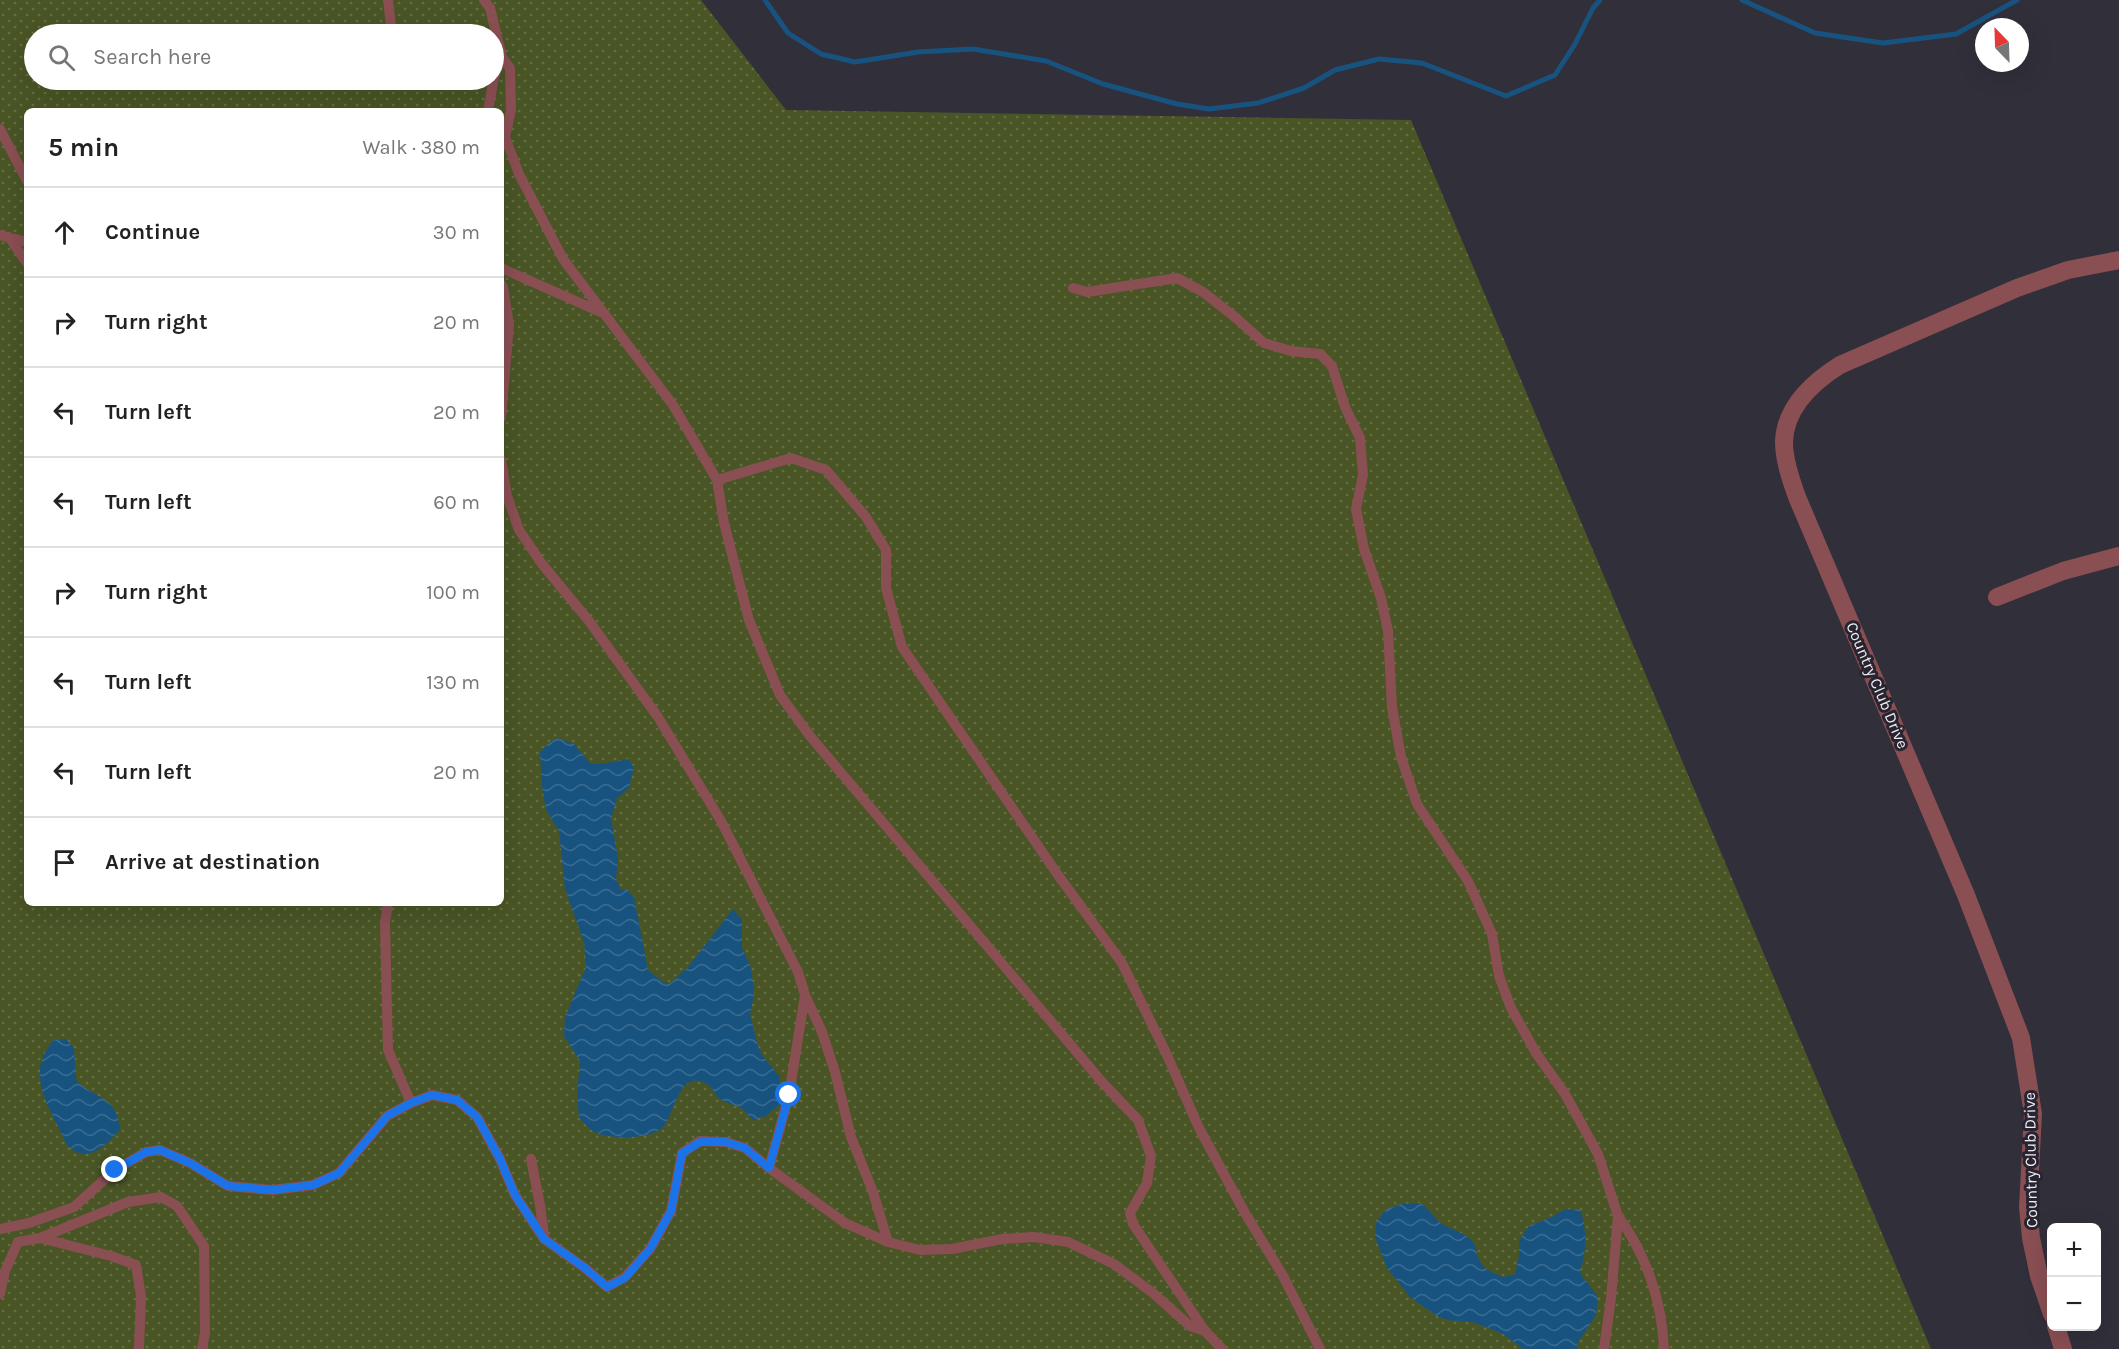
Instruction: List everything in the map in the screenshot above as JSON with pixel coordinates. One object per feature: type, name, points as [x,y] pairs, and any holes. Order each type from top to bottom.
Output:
[{"type":"street","name":"Country Club Drive","points":[[2047,1299],[2031,1238],[2028,1207],[2033,1114],[2021,1038],[1966,896],[1797,497],[1784,442],[1789,418],[1800,398],[1818,378],[1840,364],[2017,288],[2068,270],[2119,260]]},
{"type":"street","points":[[1997,597],[2063,571],[2119,556]]},
{"type":"street","points":[[2058,1331],[2063,1349]]},
{"type":"lane","points":[[388,0],[391,24]]},
{"type":"lane","points":[[484,0],[490,8],[494,24]]},
{"type":"lane","points":[[504,60],[510,68],[511,110],[505,137],[519,174],[563,259],[673,405],[717,480],[724,523],[749,620],[780,695],[810,736],[1102,1082],[1138,1120],[1151,1156],[1146,1182],[1130,1213],[1133,1224],[1205,1331],[1222,1349]]},
{"type":"lane","points":[[489,108],[492,90]]},
{"type":"lane","points":[[0,129],[24,176]]},
{"type":"lane","points":[[5,236],[24,241]]},
{"type":"lane","points":[[5,236],[24,258]]},
{"type":"lane","points":[[504,270],[525,281],[606,314]]},
{"type":"lane","points":[[1073,288],[1087,292],[1177,278],[1203,292],[1264,343],[1291,351],[1320,354],[1332,366],[1346,407],[1360,438],[1363,475],[1356,509],[1364,549],[1381,598],[1388,631],[1392,707],[1401,757],[1418,804],[1468,881],[1492,934],[1498,976],[1511,1008],[1536,1053],[1565,1094],[1598,1154],[1618,1216],[1630,1233],[1652,1277],[1664,1349]]},
{"type":"lane","points":[[504,293],[509,325],[504,383]]},
{"type":"lane","points":[[717,480],[791,458],[826,470],[866,517],[886,550],[886,588],[902,647],[1058,875],[1122,963],[1167,1055],[1199,1128],[1245,1213],[1282,1274],[1320,1349]]},
{"type":"lane","points":[[504,478],[507,496],[519,530],[542,564],[589,621],[658,717],[721,821],[747,869],[798,972],[805,995],[822,1032],[835,1072],[851,1137],[873,1192],[888,1242]]},
{"type":"lane","points":[[388,906],[385,923],[388,1050],[411,1103]]},
{"type":"lane","points":[[769,1168],[789,1095],[805,995]]},
{"type":"lane","points":[[0,1229],[29,1223],[74,1207],[115,1170],[146,1152],[160,1150],[190,1163],[228,1186],[272,1190],[313,1185],[339,1173],[387,1116],[432,1095],[457,1100],[477,1117],[500,1159],[515,1195],[544,1239],[607,1287],[625,1278],[644,1256],[671,1211],[682,1153],[700,1142],[726,1142],[745,1148],[845,1223],[888,1242],[920,1250],[952,1250],[1002,1239],[1034,1238],[1068,1242],[1114,1263],[1190,1326],[1205,1331]]},
{"type":"lane","points":[[531,1159],[544,1239]]},
{"type":"lane","points":[[0,1294],[5,1271],[18,1242],[40,1238],[128,1202],[161,1197],[177,1206],[204,1246],[205,1333],[202,1349]]},
{"type":"lane","points":[[1604,1349],[1618,1216]]},
{"type":"lane","points":[[40,1238],[111,1256],[136,1265],[141,1296],[139,1349]]},
{"type":"green space","points":[[0,0],[701,0],[786,110],[1411,120],[1931,1349],[0,1349]]},
{"type":"water","points":[[558,738],[574,744],[591,764],[628,759],[634,767],[629,788],[617,798],[611,819],[618,858],[616,879],[621,890],[627,890],[634,897],[648,970],[663,982],[670,984],[688,967],[733,909],[742,920],[742,948],[750,965],[753,982],[754,995],[750,1014],[762,1055],[779,1076],[781,1103],[766,1116],[753,1120],[742,1108],[721,1100],[709,1085],[698,1081],[684,1086],[664,1126],[650,1134],[630,1137],[608,1136],[593,1131],[579,1118],[577,1094],[580,1061],[564,1036],[565,1017],[586,967],[584,942],[565,889],[559,831],[546,810],[540,752],[551,741]]},
{"type":"water","points":[[66,1039],[74,1048],[76,1080],[110,1104],[118,1118],[120,1130],[102,1147],[89,1153],[82,1154],[67,1145],[48,1106],[40,1079],[40,1066],[45,1053],[54,1040]]},
{"type":"water","points":[[1420,1203],[1441,1223],[1469,1238],[1475,1245],[1482,1265],[1503,1277],[1515,1274],[1519,1256],[1519,1241],[1529,1226],[1565,1209],[1580,1210],[1585,1242],[1580,1273],[1598,1297],[1596,1315],[1577,1344],[1577,1349],[1523,1349],[1503,1334],[1486,1327],[1472,1322],[1447,1320],[1437,1316],[1410,1297],[1387,1268],[1375,1237],[1376,1223],[1385,1210],[1401,1204]]},
{"type":"waterway","points":[[765,0],[788,33],[821,54],[855,62],[918,52],[973,49],[1046,61],[1103,84],[1177,104],[1209,109],[1258,103],[1304,88],[1335,70],[1379,59],[1422,63],[1506,96],[1555,75],[1575,44],[1593,8],[1600,0]]},
{"type":"waterway","points":[[1742,0],[1815,33],[1883,43],[1956,34],[2017,0]]},
{"type":"route","points":[[115,1170],[146,1152],[160,1150],[190,1163],[228,1186],[272,1190],[313,1185],[339,1173],[387,1116],[432,1095],[457,1100],[477,1117],[500,1159],[515,1195],[544,1239],[607,1287],[625,1278],[650,1249],[671,1211],[682,1153],[700,1142],[726,1142],[745,1148],[769,1168],[789,1095]]}]
